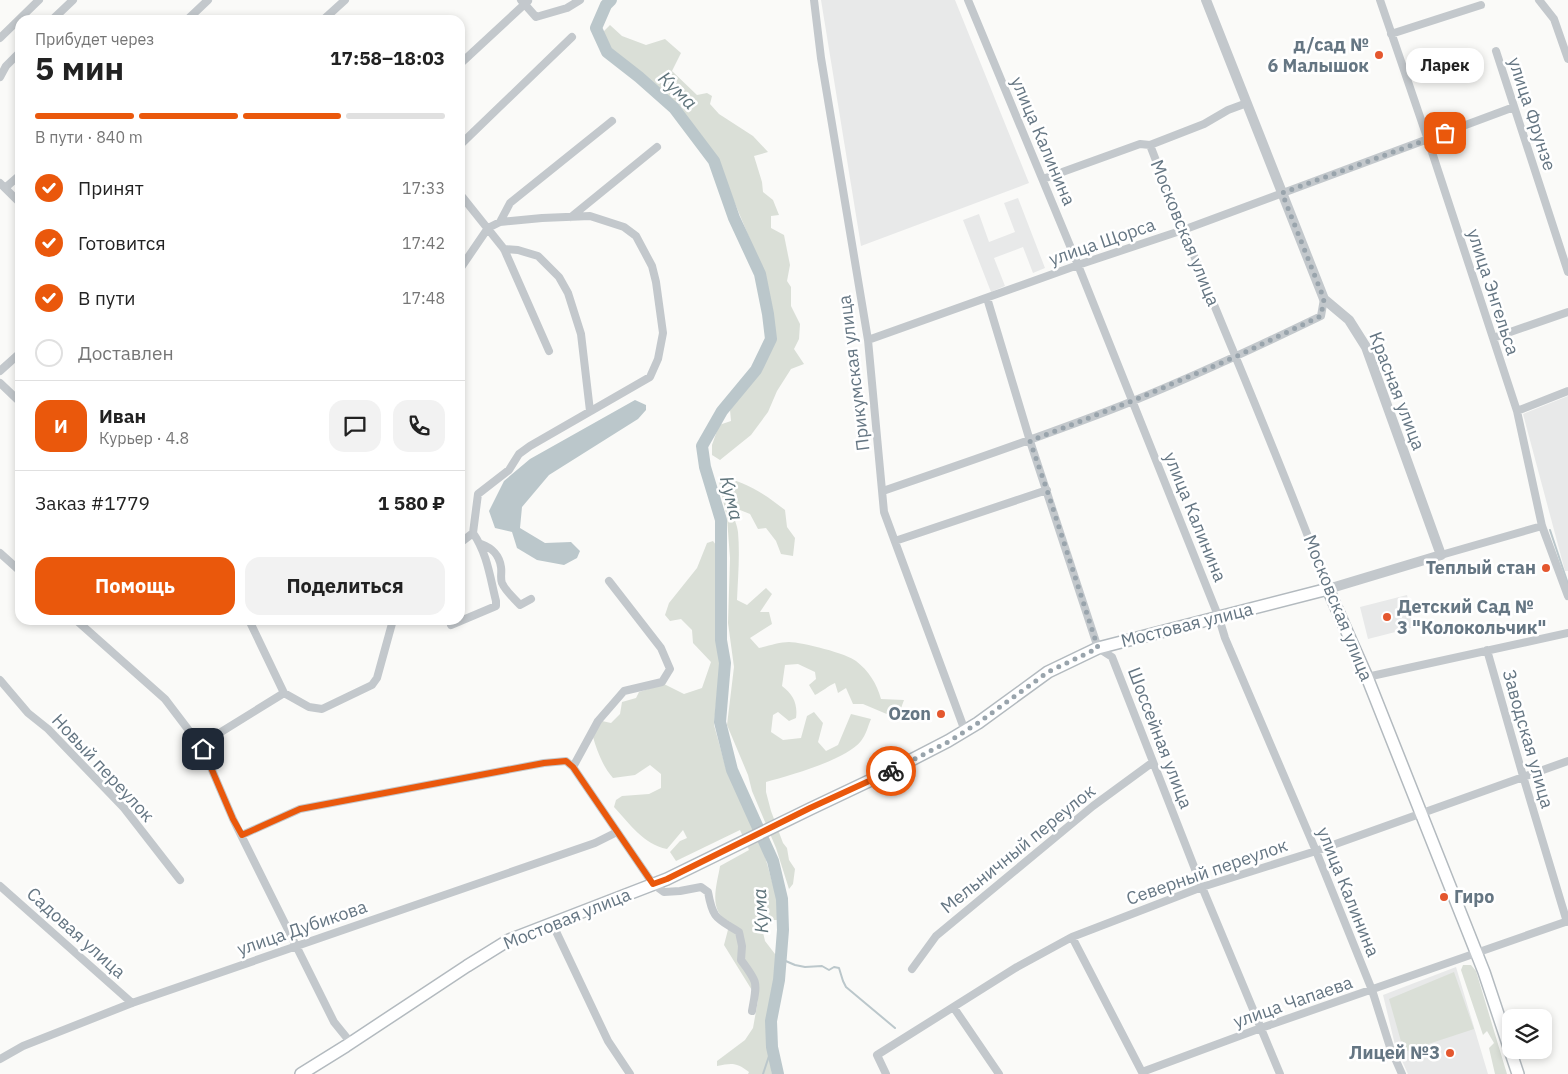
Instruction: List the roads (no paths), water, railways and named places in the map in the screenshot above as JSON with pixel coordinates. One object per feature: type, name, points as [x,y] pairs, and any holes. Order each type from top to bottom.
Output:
[{"type":"main road","name":"Мостовая улица","points":[[301,1074],[509,940],[667,879],[810,808],[890,771],[986,718],[1048,672],[1098,648],[1328,589]]},
{"type":"main road","name":"Московская улица","points":[[1328,589],[1367,678],[1476,953],[1518,1074]]},
{"type":"street","points":[[24,15],[39,0]]},
{"type":"street","points":[[57,15],[73,0]]},
{"type":"street","points":[[192,15],[208,0]]},
{"type":"street","points":[[328,15],[345,0]]},
{"type":"street","points":[[465,59],[525,2],[536,17],[567,8],[580,0]]},
{"type":"street","name":"Прикумская улица","points":[[814,0],[821,58],[868,340],[884,512],[965,731]]},
{"type":"street","name":"улица Калинина","points":[[968,0],[1078,265],[1219,618],[1225,638],[1316,850],[1372,990],[1390,1047],[1402,1074]]},
{"type":"street","name":"Красная улица","points":[[1206,0],[1324,299],[1349,320],[1366,347],[1440,555]]},
{"type":"street","name":"улица Энгельса","points":[[1380,0],[1517,411],[1542,526],[1568,596]]},
{"type":"street","points":[[1539,0],[1554,19],[1568,60]]},
{"type":"street","points":[[1391,34],[1481,4]]},
{"type":"street","points":[[0,38],[15,23]]},
{"type":"street","points":[[465,140],[572,37]]},
{"type":"street","name":"улица Фрунзе","points":[[1496,51],[1568,272]]},
{"type":"street","points":[[0,77],[6,66],[15,57]]},
{"type":"street","points":[[1042,180],[1140,144],[1150,145],[1204,124],[1228,110],[1247,103]]},
{"type":"street","name":"улица Щорса","points":[[868,340],[1078,265],[1183,230],[1514,107]]},
{"type":"street","points":[[500,222],[510,203],[612,120]]},
{"type":"street","name":"Московская улица","points":[[1150,145],[1306,529],[1328,589]]},
{"type":"street","points":[[571,217],[657,147]]},
{"type":"street","points":[[15,178],[3,186],[15,199]]},
{"type":"street","points":[[465,200],[504,249],[549,351]]},
{"type":"street","points":[[465,262],[488,228],[500,222],[590,216],[624,226],[636,236],[652,266],[663,332],[658,359],[650,377],[530,446],[519,454],[509,470],[478,494],[473,533],[481,544],[496,606],[465,620]]},
{"type":"street","points":[[504,249],[518,250],[538,256],[559,277],[568,293],[581,334],[590,411]]},
{"type":"street","name":"Шоссейная улица","points":[[987,298],[1030,441],[1098,648],[1112,657],[1202,887],[1280,1074]]},
{"type":"street","points":[[883,491],[1030,441],[1132,401],[1235,357],[1321,316],[1324,299]]},
{"type":"street","points":[[1493,338],[1568,312]]},
{"type":"street","points":[[1,367],[15,357]]},
{"type":"street","points":[[0,383],[15,397]]},
{"type":"street","points":[[1517,411],[1568,391]]},
{"type":"street","points":[[895,541],[1047,490]]},
{"type":"street","name":"Мостовая улица","points":[[1328,589],[1542,526]]},
{"type":"street","points":[[465,539],[473,533]]},
{"type":"street","points":[[481,544],[491,548],[496,556],[501,567],[501,581],[506,590],[520,605],[531,600]]},
{"type":"street","points":[[0,553],[15,566]]},
{"type":"street","points":[[573,767],[598,721],[624,691],[662,682],[670,669],[661,648],[609,581]]},
{"type":"street","points":[[82,625],[165,699],[200,745],[233,819],[334,1022],[351,1043]]},
{"type":"street","points":[[251,625],[284,693],[309,707],[322,709],[372,686],[377,678],[392,625]]},
{"type":"street","points":[[1367,678],[1568,633]]},
{"type":"street","name":"Заводская улица","points":[[1486,650],[1522,776],[1568,921]]},
{"type":"street","name":"Новый переулок","points":[[0,680],[28,713],[48,729],[124,808],[180,880]]},
{"type":"street","points":[[200,745],[284,693]]},
{"type":"street","points":[[242,835],[300,809],[544,763],[566,761],[573,767],[653,884],[664,892],[701,887],[708,892],[710,908],[718,920],[739,932],[742,946],[741,960],[754,977],[757,986],[752,1011]]},
{"type":"street","name":"Северный переулок","points":[[886,1074],[877,1055],[1017,967],[1072,937],[1202,887],[1316,850],[1568,761]]},
{"type":"street","name":"Мельничный переулок","points":[[912,969],[936,936],[1093,806],[1153,762]]},
{"type":"street","name":"улица Дубикова","points":[[0,1059],[23,1046],[132,1003],[595,843],[617,832]]},
{"type":"street","name":"Садовая улица","points":[[0,886],[132,1003]]},
{"type":"street","name":"улица Чапаева","points":[[1143,1073],[1261,1028],[1568,921]]},
{"type":"street","points":[[552,923],[608,1041],[630,1074]]},
{"type":"street","points":[[1072,937],[1143,1073]]},
{"type":"street","points":[[954,1008],[999,1074]]},
{"type":"waterway","name":"Кума","points":[[611,0],[606,5],[596,28],[607,52],[674,108],[714,161],[734,218],[760,274],[768,314],[771,339],[756,370],[722,411],[702,446],[705,467],[721,520],[721,640],[725,663],[720,722],[732,770],[773,861],[782,899],[783,930],[779,980],[771,1021],[772,1047],[778,1074]]},
{"type":"waterway","points":[[1550,530],[1568,584]]},
{"type":"waterway","points":[[781,959],[805,967],[822,966],[829,970],[834,967],[839,968],[846,987],[895,1028]]},
{"type":"waterway","points":[[763,1074],[772,1047]]},
{"type":"place","name":"д/сад № 6 Малышок","points":[[1379,55]]},
{"type":"place","name":"Ларек","points":[[1445,133]]},
{"type":"place","name":"Теплый стан","points":[[1546,568]]},
{"type":"place","name":"Детский Сад № 3 \"Колокольчик\"","points":[[1387,617]]},
{"type":"place","name":"Ozon","points":[[941,714]]},
{"type":"place","name":"Гиро","points":[[1444,897]]},
{"type":"place","name":"Лицей №3","points":[[1450,1053]]}]
